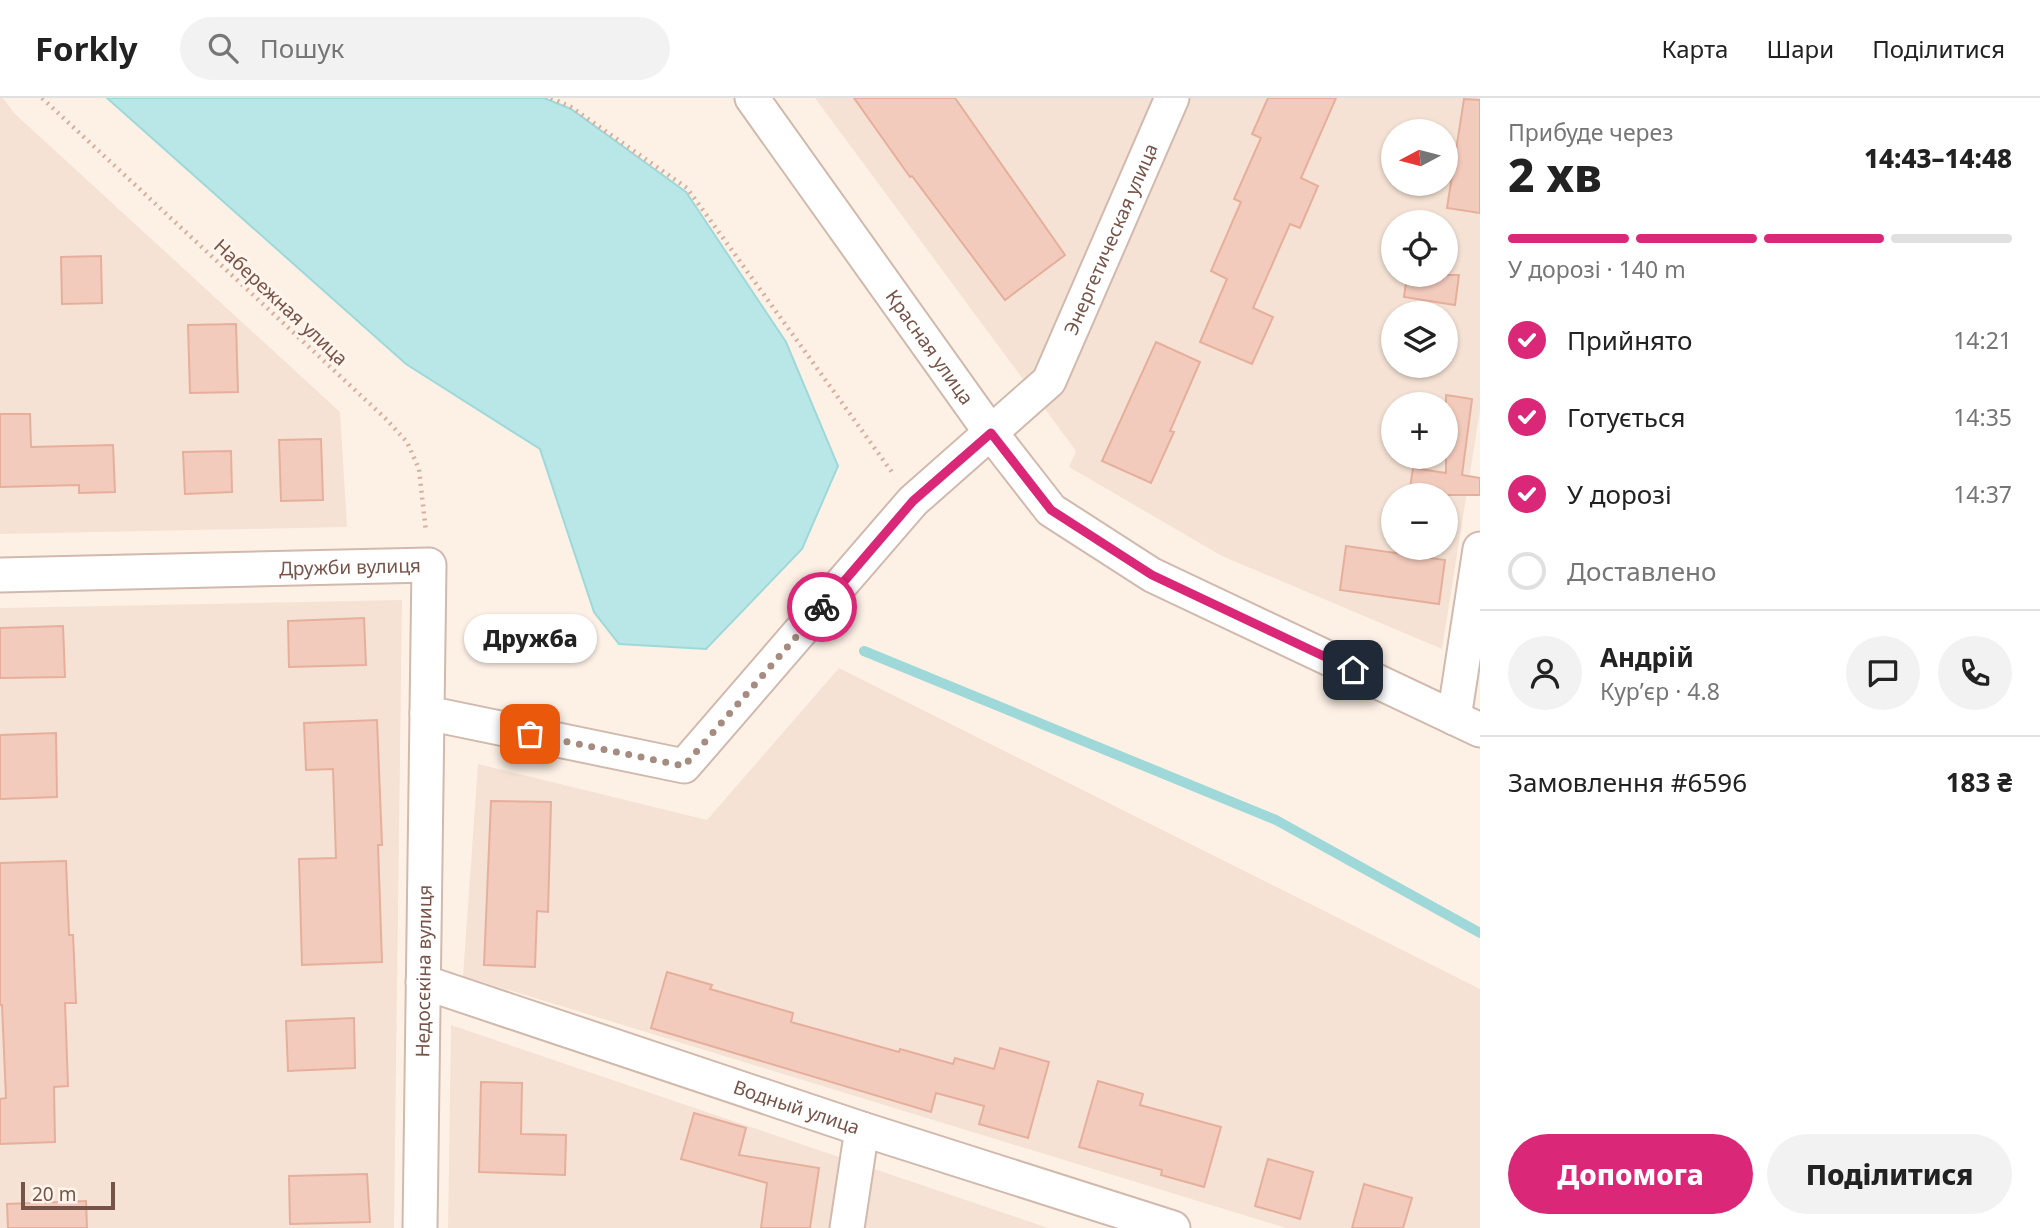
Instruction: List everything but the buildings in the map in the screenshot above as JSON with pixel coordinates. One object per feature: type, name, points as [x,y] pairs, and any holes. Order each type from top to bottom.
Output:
[{"type":"street","name":"Красная улица","points":[[752,98],[991,433],[1051,510],[1152,575],[1467,724]]},
{"type":"street","name":"Энергетическая улица","points":[[991,433],[1049,381],[1172,98]]},
{"type":"street","points":[[427,713],[684,766],[913,501],[991,433]]},
{"type":"street","points":[[1467,724],[1480,549]]},
{"type":"street","name":"Дружби вулиця","points":[[0,575],[429,565],[427,713]]},
{"type":"street","name":"Недосєкіна вулиця","points":[[420,1228],[427,713]]},
{"type":"street","name":"Водный улица","points":[[423,982],[862,1129],[1173,1228]]},
{"type":"street","points":[[847,1228],[862,1129]]},
{"type":"path","name":"Набережная улица","points":[[42,98],[385,418],[407,442],[419,469],[429,565]]},
{"type":"path","points":[[551,98],[571,107],[687,188],[913,501]]},
{"type":"shaded area","points":[[0,98],[340,412],[347,527],[0,534]]},
{"type":"shaded area","points":[[815,98],[1480,98],[1480,410],[1458,548],[1458,483],[1381,483],[1381,560],[1456,560],[1442,649],[1222,556],[1069,467],[1076,451]]},
{"type":"shaded area","points":[[402,600],[394,1228],[0,1228],[0,608]]},
{"type":"shaded area","points":[[839,668],[1480,989],[1480,1228],[1286,1228],[463,976],[478,764],[707,820]]},
{"type":"shaded area","points":[[451,1025],[1048,1228],[448,1228]]},
{"type":"water","points":[[107,98],[544,98],[571,109],[686,192],[786,342],[838,466],[802,549],[706,649],[619,644],[594,612],[540,449],[406,364]]},
{"type":"waterway","points":[[864,651],[1276,820],[1480,933]]},
{"type":"way so far","points":[[530,734],[684,766],[822,607]]},
{"type":"place","name":"Дружба","points":[[530,734]]},
{"type":"route","points":[[822,607],[913,501],[991,433],[1051,510],[1152,575],[1353,670]]}]
